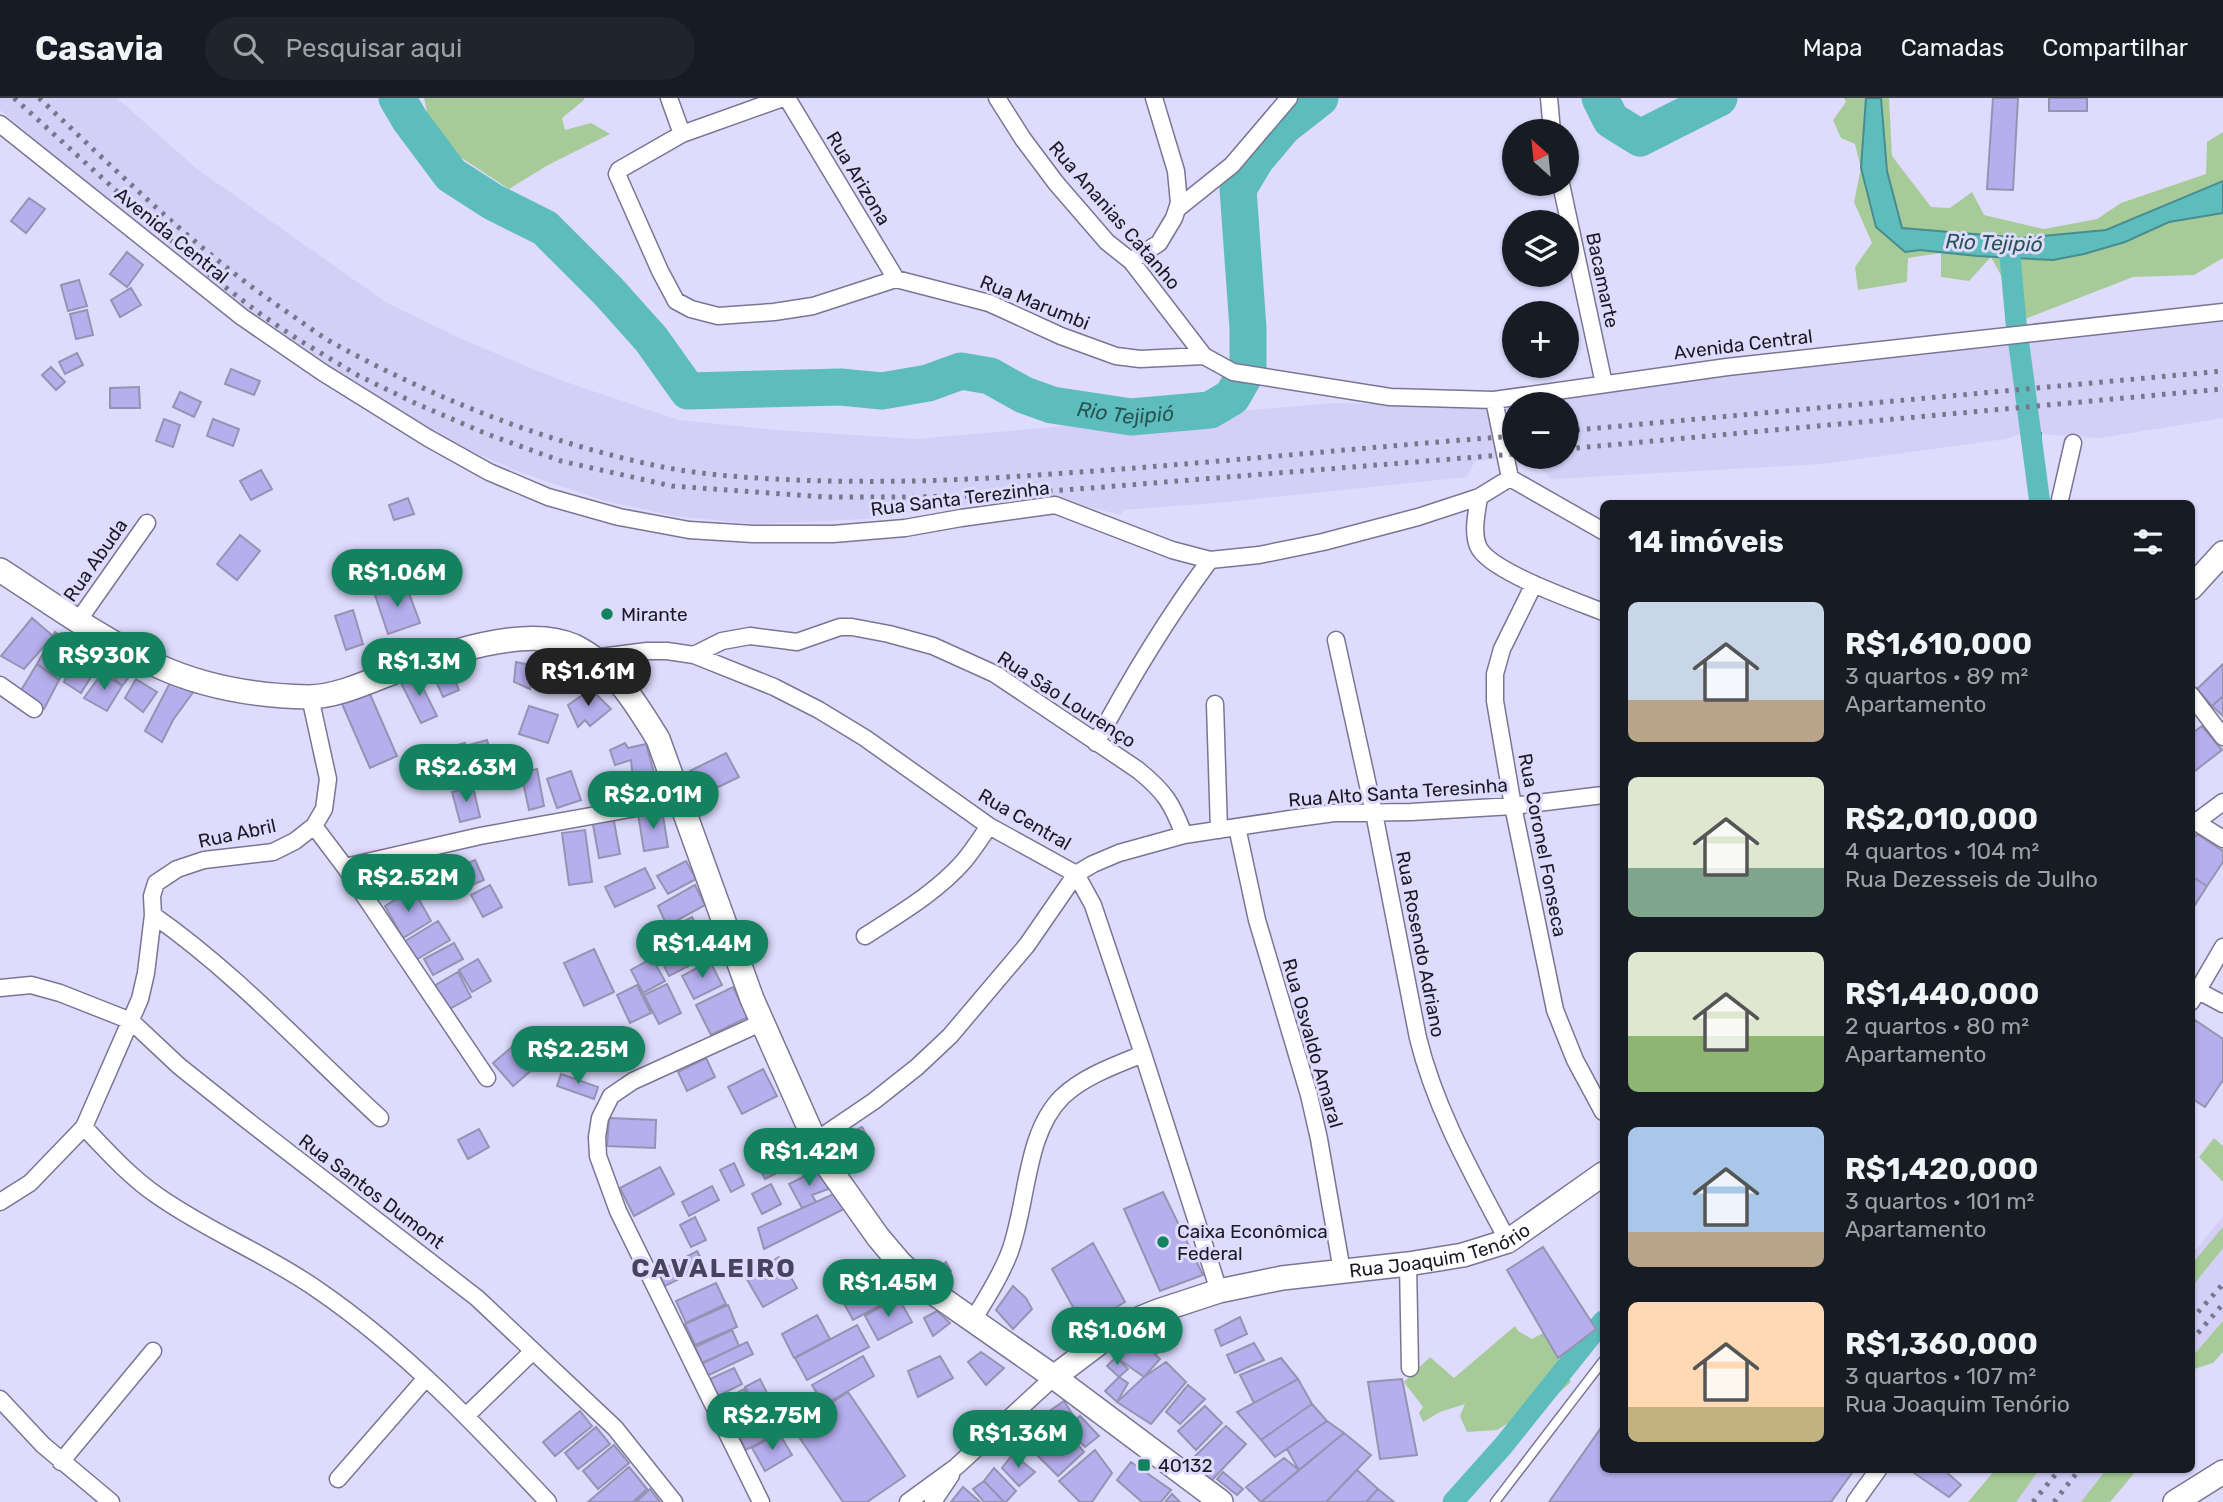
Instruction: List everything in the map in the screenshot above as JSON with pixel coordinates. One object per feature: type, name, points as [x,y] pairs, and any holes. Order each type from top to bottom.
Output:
[{"type":"main road","points":[[2195,583],[2223,553]]},
{"type":"main road","points":[[0,569],[78,621],[158,666],[206,683],[259,693],[310,697],[337,692],[463,649],[504,640],[543,639],[572,645],[593,657],[618,679],[658,739],[752,999],[815,1142],[845,1192],[900,1263],[931,1291],[1054,1377],[1221,1502]]},
{"type":"main road","name":"Rua Joaquim Tenório","points":[[1054,1377],[1131,1322],[1219,1291],[1282,1278],[1463,1255],[1508,1241],[1600,1176]]},
{"type":"main road","points":[[2175,1502],[2223,1472]]},
{"type":"street","points":[[669,98],[682,134]]},
{"type":"street","points":[[785,98],[682,134],[622,167],[617,174],[660,271],[676,300],[691,309],[718,316],[774,312],[813,306],[896,279]]},
{"type":"street","name":"Rua Arizona","points":[[785,98],[896,279]]},
{"type":"street","name":"Rua Ananias Catanho","points":[[997,98],[1056,183],[1107,242],[1132,261],[1204,356]]},
{"type":"street","points":[[1132,261],[1158,243],[1179,203],[1176,171],[1154,98]]},
{"type":"street","points":[[1177,209],[1232,166],[1289,98]]},
{"type":"street","points":[[1549,98],[1551,119]]},
{"type":"street","name":"Avenida Central","points":[[0,124],[242,317],[321,372]]},
{"type":"street","name":"Bacamarte","points":[[1564,196],[1604,384]]},
{"type":"street","name":"Rua Marumbi","points":[[896,279],[989,303],[1061,336],[1116,356],[1140,359],[1204,356]]},
{"type":"street","name":"Avenida Central","points":[[1204,356],[1233,372],[1269,379],[1390,397],[1494,400],[1727,367],[2223,312]]},
{"type":"street","name":"Rua Santa Terezinha","points":[[321,372],[489,472],[548,497],[619,517],[689,530],[753,534],[833,534],[905,528],[1055,505],[1172,550],[1210,561],[1259,555],[1323,542],[1418,517],[1479,497],[1510,478]]},
{"type":"street","points":[[1494,400],[1510,478],[1600,529]]},
{"type":"street","points":[[2060,500],[2073,443]]},
{"type":"street","points":[[1479,497],[1475,536],[1479,549],[1488,559],[1534,584],[1600,611]]},
{"type":"street","name":"Rua Abuda","points":[[78,621],[147,523]]},
{"type":"street","points":[[1096,743],[1131,678],[1177,604],[1210,561]]},
{"type":"street","name":"Rua Coronel Fonseca","points":[[1534,584],[1502,649],[1494,674],[1495,701],[1513,806],[1555,1010],[1575,1060],[1600,1106]]},
{"type":"street","name":"Rua São Lourenço","points":[[694,655],[733,638],[750,636],[797,642],[840,627],[866,629],[933,646],[995,674],[1138,770],[1157,785],[1171,802],[1184,835]]},
{"type":"street","name":"Rua Rosendo Adriano","points":[[1336,640],[1427,1073],[1441,1111],[1508,1241]]},
{"type":"street","name":"Rua Central","points":[[593,657],[647,651],[694,655],[774,687],[865,738],[989,826],[1076,874],[1093,905],[1219,1291]]},
{"type":"street","points":[[0,685],[34,709]]},
{"type":"street","points":[[310,697],[328,779],[324,809],[314,826],[345,867],[487,1078]]},
{"type":"street","points":[[2195,700],[2223,737]]},
{"type":"street","points":[[1215,704],[1219,830]]},
{"type":"street","name":"Rua Alto Santa Teresinha","points":[[815,1142],[874,1101],[917,1067],[950,1036],[1027,945],[1076,874],[1119,853],[1184,835],[1334,813],[1513,806],[1600,795]]},
{"type":"street","points":[[345,867],[480,836],[680,800]]},
{"type":"street","points":[[2195,819],[2223,802]]},
{"type":"street","points":[[2195,821],[2223,839]]},
{"type":"street","name":"Rua Abril","points":[[84,1127],[131,1021],[146,973],[153,915],[152,896],[156,883],[177,869],[204,860],[273,852],[295,841],[314,826]]},
{"type":"street","points":[[864,936],[944,881],[963,862],[989,826]]},
{"type":"street","name":"Rua Osvaldo Amaral","points":[[1237,827],[1257,920],[1317,1128],[1342,1271]]},
{"type":"street","points":[[153,915],[185,938],[270,1012],[380,1118]]},
{"type":"street","points":[[2195,990],[2223,947]]},
{"type":"street","name":"Rua Santos Dumont","points":[[0,988],[31,985],[60,993],[131,1021],[179,1066],[477,1298],[615,1428],[674,1502]]},
{"type":"street","points":[[2195,994],[2223,1004]]},
{"type":"street","points":[[761,1502],[618,1211],[598,1156],[597,1137],[600,1118],[611,1096],[633,1081],[763,1022]]},
{"type":"street","points":[[973,1320],[1010,1253],[1040,1130],[1051,1111],[1064,1096],[1083,1083],[1143,1054]]},
{"type":"street","points":[[0,1202],[30,1183],[84,1127],[156,1195],[214,1230],[281,1265],[352,1315],[467,1415],[548,1502]]},
{"type":"street","points":[[1408,1264],[1410,1368]]},
{"type":"street","points":[[61,1462],[153,1351]]},
{"type":"street","points":[[467,1415],[533,1351]]},
{"type":"street","name":"Rua Joaquim Tenório","points":[[908,1502],[956,1467],[1054,1377]]},
{"type":"street","points":[[338,1479],[426,1378]]},
{"type":"street","points":[[0,1399],[61,1462],[111,1502]]},
{"type":"street","points":[[933,1502],[956,1467]]},
{"type":"street","points":[[1855,1502],[1876,1473]]},
{"type":"lane","points":[[1495,1502],[1600,1364]]},
{"type":"shaded area","points":[[0,98],[117,98],[197,169],[387,303],[468,342],[560,380],[679,420],[777,430],[916,439],[1333,403],[1478,407],[1502,404],[1502,459],[1475,461],[1467,477],[1123,510],[1121,515],[1053,498],[1023,497],[865,519],[755,524],[674,516],[605,501],[522,473],[450,442],[270,328],[181,261],[0,110]]},
{"type":"shaded area","points":[[424,98],[584,98],[562,118],[565,130],[591,123],[610,134],[548,165],[509,189],[454,153],[429,121]]},
{"type":"shaded area","points":[[1844,98],[1889,98],[1892,156],[1931,207],[1950,208],[1972,192],[1984,215],[2044,229],[2097,219],[2121,203],[2206,174],[2207,142],[2223,132],[2223,258],[2194,275],[2133,277],[2025,319],[1991,257],[1969,281],[1941,277],[1941,253],[1908,258],[1907,282],[1858,290],[1855,267],[1872,243],[1854,202],[1861,168],[1855,144],[1841,138],[1833,120],[1846,102]]},
{"type":"shaded area","points":[[2223,316],[2223,418],[2100,438],[2023,433],[2006,439],[1822,464],[1551,479],[1542,469],[1579,469],[1579,394]]},
{"type":"shaded area","points":[[2214,1138],[2223,1146],[2223,1182],[2199,1157]]},
{"type":"shaded area","points":[[2223,1216],[2223,1352],[2195,1368],[2195,1251]]},
{"type":"shaded area","points":[[2223,1227],[2223,1248],[2195,1283],[2195,1260]]},
{"type":"shaded area","points":[[2223,1321],[2223,1352],[2213,1363],[2195,1369],[2195,1353]]},
{"type":"shaded area","points":[[1515,1326],[1518,1331],[1532,1339],[1543,1333],[1571,1382],[1540,1410],[1515,1419],[1497,1430],[1467,1432],[1460,1416],[1465,1404],[1440,1412],[1423,1422],[1419,1413],[1423,1407],[1404,1382],[1430,1357],[1454,1378]]},
{"type":"shaded area","points":[[1991,1473],[2116,1473],[2092,1502],[1972,1502],[1993,1475]]},
{"type":"shaded area","points":[[1992,1473],[2037,1473],[2016,1502],[1968,1502]]},
{"type":"shaded area","points":[[2104,1473],[2134,1473],[2110,1502],[2081,1502]]},
{"type":"water","points":[[1866,98],[1881,98],[1887,171],[1902,228],[2022,238],[2106,230],[2223,181],[2223,213],[2169,222],[2125,242],[2053,260],[1920,250],[1905,252],[1876,227],[1861,168]]},
{"type":"water","points":[[2023,433],[2041,433],[2040,454],[2046,500],[2033,500]]},
{"type":"building","points":[[1993,98],[2018,98],[2013,190],[1987,189]]},
{"type":"building","points":[[2049,98],[2087,98],[2087,111],[2049,111]]},
{"type":"building","points":[[29,198],[45,209],[26,233],[11,221]]},
{"type":"building","points":[[127,252],[143,265],[127,287],[110,274]]},
{"type":"building","points":[[79,280],[87,306],[68,311],[61,285]]},
{"type":"building","points":[[131,288],[141,305],[120,317],[111,300]]},
{"type":"building","points":[[87,310],[93,335],[76,339],[70,314]]},
{"type":"building","points":[[77,353],[83,365],[65,374],[59,362]]},
{"type":"building","points":[[51,367],[65,382],[56,390],[42,375]]},
{"type":"building","points":[[231,369],[260,381],[254,395],[225,384]]},
{"type":"building","points":[[139,387],[140,408],[110,408],[110,388]]},
{"type":"building","points":[[180,392],[201,402],[194,417],[173,407]]},
{"type":"building","points":[[164,419],[180,425],[173,447],[156,441]]},
{"type":"building","points":[[213,419],[239,429],[233,446],[207,436]]},
{"type":"building","points":[[261,470],[272,489],[251,500],[240,481]]},
{"type":"building","points":[[408,498],[414,514],[394,520],[389,505]]},
{"type":"building","points":[[240,535],[260,551],[237,580],[217,564]]},
{"type":"building","points":[[406,585],[420,623],[388,634],[375,595]]},
{"type":"building","points":[[353,610],[363,644],[346,650],[335,616]]},
{"type":"building","points":[[32,618],[53,636],[24,669],[1,656]]},
{"type":"building","points":[[55,632],[77,645],[59,680],[37,664]]},
{"type":"building","points":[[85,639],[106,653],[81,693],[64,682]]},
{"type":"building","points":[[114,653],[138,665],[122,686],[107,671]]},
{"type":"building","points":[[516,662],[534,666],[530,689],[514,682]]},
{"type":"building","points":[[447,663],[459,690],[443,697],[431,670]]},
{"type":"building","points":[[37,664],[59,680],[44,709],[17,697]]},
{"type":"building","points":[[2223,664],[2223,696],[2212,706],[2197,689]]},
{"type":"building","points":[[102,673],[122,686],[107,711],[84,698]]},
{"type":"building","points":[[416,674],[437,716],[421,723],[400,681]]},
{"type":"building","points":[[136,679],[157,692],[143,712],[125,698]]},
{"type":"building","points":[[171,681],[194,691],[173,720],[162,742],[145,731]]},
{"type":"building","points":[[366,685],[397,756],[370,768],[339,697]]},
{"type":"building","points":[[591,689],[611,709],[590,726],[585,720],[578,727],[568,705]]},
{"type":"building","points":[[2223,696],[2223,716],[2212,706]]},
{"type":"building","points":[[529,706],[558,715],[548,743],[519,734]]},
{"type":"building","points":[[2202,726],[2222,750],[2195,771],[2195,731]]},
{"type":"building","points":[[487,740],[494,765],[477,770],[469,745]]},
{"type":"building","points":[[465,743],[473,773],[453,778],[445,748]]},
{"type":"building","points":[[625,743],[628,748],[646,744],[660,794],[643,795],[645,802],[639,805],[634,791],[631,760],[615,765],[610,750]]},
{"type":"building","points":[[440,748],[447,769],[408,782],[401,761]]},
{"type":"building","points":[[726,753],[739,777],[696,798],[691,786],[698,783],[690,771]]},
{"type":"building","points":[[537,769],[544,806],[529,810],[521,773]]},
{"type":"building","points":[[571,771],[581,800],[557,808],[547,779]]},
{"type":"building","points":[[473,787],[480,817],[460,822],[452,792]]},
{"type":"building","points":[[662,810],[668,847],[644,851],[638,814]]},
{"type":"building","points":[[613,816],[620,854],[599,858],[592,819]]},
{"type":"building","points":[[585,830],[592,882],[569,885],[562,833]]},
{"type":"building","points":[[2197,834],[2223,851],[2223,862],[2207,886],[2195,878]]},
{"type":"building","points":[[475,860],[484,880],[463,889],[454,869]]},
{"type":"building","points":[[686,861],[696,879],[668,894],[657,876]]},
{"type":"building","points":[[645,868],[655,888],[615,907],[605,887]]},
{"type":"building","points":[[2195,878],[2207,886],[2195,905]]},
{"type":"building","points":[[490,885],[502,907],[483,917],[471,895]]},
{"type":"building","points":[[695,885],[705,905],[667,926],[658,906]]},
{"type":"building","points":[[413,889],[431,921],[403,938],[385,906]]},
{"type":"building","points":[[692,917],[700,934],[670,949],[662,932]]},
{"type":"building","points":[[438,921],[450,940],[414,961],[402,943]]},
{"type":"building","points":[[709,934],[718,951],[669,976],[660,958]]},
{"type":"building","points":[[454,943],[463,959],[433,975],[424,959]]},
{"type":"building","points":[[594,949],[614,992],[584,1006],[564,963]]},
{"type":"building","points":[[652,958],[665,981],[643,993],[631,970]]},
{"type":"building","points":[[478,959],[491,981],[472,992],[459,970]]},
{"type":"building","points":[[710,961],[722,985],[694,999],[682,976]]},
{"type":"building","points":[[458,972],[471,997],[446,1011],[432,987]]},
{"type":"building","points":[[667,984],[681,1013],[659,1024],[644,995]]},
{"type":"building","points":[[637,985],[651,1013],[630,1023],[617,995]]},
{"type":"building","points":[[733,987],[748,1017],[711,1035],[696,1005]]},
{"type":"building","points":[[2195,1020],[2223,1039],[2223,1080],[2205,1107],[2195,1101]]},
{"type":"building","points":[[519,1041],[539,1064],[513,1086],[493,1063]]},
{"type":"building","points":[[706,1058],[715,1077],[687,1091],[678,1072]]},
{"type":"building","points":[[763,1069],[777,1096],[742,1114],[728,1087]]},
{"type":"building","points":[[561,1074],[598,1087],[594,1099],[557,1086]]},
{"type":"building","points":[[609,1118],[656,1120],[655,1148],[607,1146]]},
{"type":"building","points":[[862,1127],[874,1149],[855,1158],[841,1137]]},
{"type":"building","points":[[479,1129],[489,1147],[468,1159],[458,1140]]},
{"type":"building","points":[[775,1145],[787,1168],[765,1179],[753,1156]]},
{"type":"building","points":[[734,1163],[744,1185],[731,1192],[720,1170]]},
{"type":"building","points":[[660,1167],[674,1194],[634,1216],[620,1188]]},
{"type":"building","points":[[819,1169],[831,1188],[812,1195],[816,1202],[802,1208],[789,1184]]},
{"type":"building","points":[[771,1184],[781,1204],[762,1214],[752,1194]]},
{"type":"building","points":[[712,1186],[719,1200],[689,1216],[682,1202]]},
{"type":"building","name":"Caixa Econômica Federal","points":[[1163,1192],[1203,1275],[1160,1291],[1124,1209]]},
{"type":"building","points":[[836,1193],[844,1209],[764,1249],[758,1228]]},
{"type":"building","points":[[695,1217],[706,1240],[691,1247],[680,1225]]},
{"type":"building","points":[[1093,1243],[1125,1302],[1084,1327],[1052,1269]]},
{"type":"building","points":[[1543,1247],[1596,1329],[1558,1358],[1507,1270]]},
{"type":"building","points":[[697,1251],[705,1266],[665,1286],[658,1272]]},
{"type":"building","points":[[779,1257],[797,1288],[763,1307],[745,1276]]},
{"type":"building","points":[[946,1262],[951,1271],[943,1280],[933,1272]]},
{"type":"building","points":[[884,1275],[896,1297],[853,1320],[841,1298]]},
{"type":"building","points":[[716,1283],[726,1304],[686,1323],[676,1301]]},
{"type":"building","points":[[1013,1286],[1026,1298],[1032,1309],[1013,1329],[996,1310]]},
{"type":"building","points":[[898,1297],[912,1322],[878,1340],[865,1316]]},
{"type":"building","points":[[728,1305],[737,1327],[695,1345],[685,1324]]},
{"type":"building","points":[[937,1311],[950,1323],[933,1336],[924,1318]]},
{"type":"building","points":[[817,1315],[830,1339],[794,1358],[782,1334]]},
{"type":"building","points":[[1240,1317],[1247,1334],[1221,1346],[1215,1330]]},
{"type":"building","points":[[857,1325],[869,1347],[807,1380],[795,1358]]},
{"type":"building","points":[[1166,1328],[1177,1344],[1155,1354],[1140,1340]]},
{"type":"building","points":[[732,1330],[739,1346],[702,1363],[695,1347]]},
{"type":"building","points":[[1140,1340],[1160,1359],[1144,1377],[1116,1357]]},
{"type":"building","points":[[747,1342],[753,1354],[705,1377],[699,1365]]},
{"type":"building","points":[[1254,1343],[1264,1360],[1235,1373],[1227,1355]]},
{"type":"building","points":[[981,1352],[1004,1368],[986,1385],[968,1362]]},
{"type":"building","points":[[863,1356],[874,1376],[824,1405],[812,1385]]},
{"type":"building","points":[[940,1356],[953,1378],[918,1397],[908,1371]]},
{"type":"building","points":[[1116,1357],[1128,1369],[1119,1377],[1107,1366]]},
{"type":"building","points":[[1281,1358],[1298,1379],[1254,1403],[1240,1375]]},
{"type":"building","points":[[1166,1362],[1186,1382],[1151,1424],[1117,1402],[1144,1377]]},
{"type":"building","points":[[734,1368],[742,1384],[718,1396],[710,1379]]},
{"type":"building","points":[[1119,1377],[1128,1383],[1117,1402],[1105,1391]]},
{"type":"building","points":[[760,1379],[768,1395],[754,1403],[745,1387]]},
{"type":"building","points":[[1298,1379],[1312,1404],[1261,1440],[1237,1412]]},
{"type":"building","points":[[1402,1379],[1417,1455],[1380,1459],[1368,1382]]},
{"type":"building","points":[[1188,1385],[1205,1399],[1180,1424],[1166,1412]]},
{"type":"building","points":[[744,1389],[756,1411],[734,1424],[721,1402]]},
{"type":"building","points":[[848,1392],[905,1476],[867,1502],[843,1502],[793,1428]]},
{"type":"building","points":[[813,1400],[819,1410],[796,1425],[789,1415]]},
{"type":"building","points":[[1064,1401],[1074,1417],[1063,1427],[1051,1410]]},
{"type":"building","points":[[1312,1404],[1327,1421],[1275,1457],[1261,1440]]},
{"type":"building","points":[[1205,1406],[1222,1423],[1196,1450],[1178,1431]]},
{"type":"building","points":[[775,1408],[786,1428],[746,1450],[735,1429]]},
{"type":"building","points":[[580,1411],[592,1426],[555,1456],[543,1442]]},
{"type":"building","points":[[1080,1416],[1099,1436],[1085,1447],[1066,1428]]},
{"type":"building","points":[[1327,1421],[1344,1433],[1299,1470],[1287,1449]]},
{"type":"building","points":[[1032,1424],[1051,1444],[1037,1455],[1019,1435]]},
{"type":"building","points":[[1226,1426],[1246,1444],[1211,1481],[1191,1460]]},
{"type":"building","points":[[596,1427],[610,1444],[578,1469],[565,1453]]},
{"type":"building","points":[[1600,1429],[1600,1473],[1852,1473],[1831,1502],[1549,1502]]},
{"type":"building","points":[[1067,1432],[1084,1452],[1058,1476],[1037,1455]]},
{"type":"building","points":[[779,1433],[792,1455],[765,1471],[752,1448]]},
{"type":"building","points":[[1344,1433],[1371,1455],[1326,1502],[1261,1502]]},
{"type":"building","points":[[614,1445],[629,1463],[598,1489],[583,1471]]},
{"type":"building","points":[[1095,1450],[1112,1473],[1092,1502],[1080,1502],[1059,1481]]},
{"type":"building","points":[[1013,1454],[1035,1472],[1019,1486],[1002,1468]]},
{"type":"building","points":[[1284,1458],[1299,1470],[1261,1502],[1246,1487]]},
{"type":"building","points":[[1131,1462],[1171,1490],[1161,1502],[1142,1502],[1117,1480]]},
{"type":"building","points":[[629,1467],[647,1489],[633,1502],[588,1502]]},
{"type":"building","points":[[994,1468],[1016,1491],[1006,1502],[984,1481]]},
{"type":"building","points":[[1357,1470],[1378,1489],[1366,1502],[1326,1502]]},
{"type":"building","points":[[1223,1472],[1243,1489],[1237,1495],[1217,1479]]},
{"type":"building","points":[[1914,1473],[1947,1473],[1961,1485],[1949,1497]]},
{"type":"building","points":[[984,1481],[1004,1502],[984,1502],[973,1489]]},
{"type":"building","points":[[963,1487],[980,1502],[951,1502]]},
{"type":"building","points":[[650,1489],[660,1502],[636,1502]]},
{"type":"building","points":[[1378,1489],[1394,1502],[1366,1502]]},
{"type":"building","points":[[1172,1494],[1180,1502],[1165,1502]]},
{"type":"waterway","name":"Rio Tejipió","points":[[397,98],[451,175],[493,202],[545,228],[651,339],[688,391],[840,387],[882,391],[928,383],[961,371],[990,376],[1024,395],[1052,405],[1131,417],[1210,410],[1232,397],[1248,369],[1248,328],[1238,189],[1256,159],[1283,127],[1320,98]]},
{"type":"waterway","name":"Rio Tejipió","points":[[1600,98],[1611,120],[1640,138],[1719,98]]},
{"type":"waterway","points":[[2009,246],[2016,322],[2039,500]]},
{"type":"waterway","points":[[1453,1502],[1503,1446],[1600,1325]]},
{"type":"railway","points":[[14,98],[207,273],[299,340],[359,376],[417,404],[487,434],[561,461],[672,486],[824,497],[900,497],[982,496],[1502,455]]},
{"type":"railway","points":[[39,98],[193,240],[259,292],[328,340],[410,382],[489,416],[570,444],[653,465],[707,474],[778,479],[946,480],[1155,466],[1502,437]]},
{"type":"railway","points":[[1579,430],[2223,371]]},
{"type":"railway","points":[[1579,448],[2223,389]]},
{"type":"railway","points":[[2195,1316],[2223,1284]]},
{"type":"railway","points":[[2195,1336],[2223,1304]]},
{"type":"railway","points":[[2033,1502],[2057,1473]]},
{"type":"railway","points":[[2054,1502],[2077,1473]]},
{"type":"place","name":"Mirante","points":[[607,614]]},
{"type":"place","name":"Caixa Econômica Federal","points":[[1163,1242]]},
{"type":"place","name":"40132","points":[[1144,1465]]},
{"type":"district","name":"CAVALEIRO","points":[[714,1268]]}]
